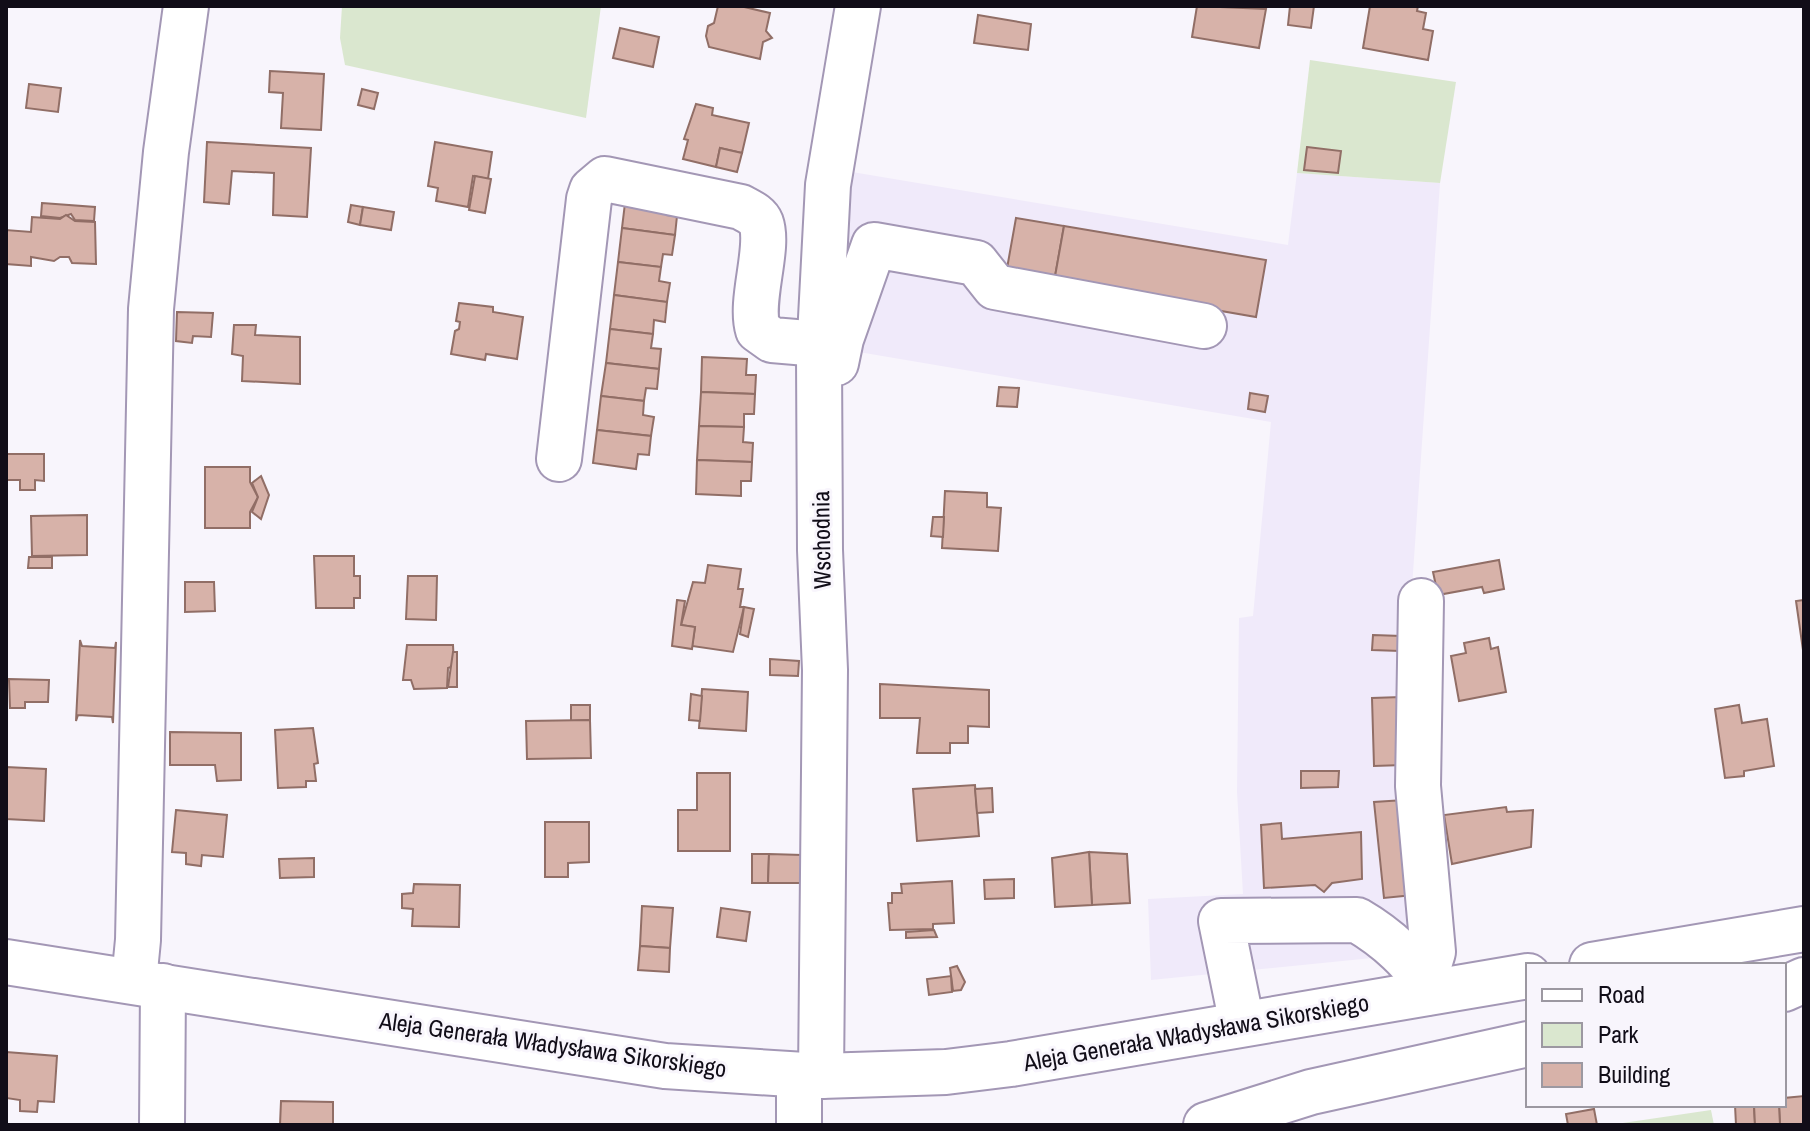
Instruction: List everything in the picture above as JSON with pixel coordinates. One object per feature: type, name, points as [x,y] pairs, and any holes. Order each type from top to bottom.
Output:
[{"type":"street","points":[[162,1125],[148,983],[138,940],[151,309],[166,152],[186,6]]},
{"type":"street","name":"Wschodnia","points":[[799,1125],[810,1076],[825,670],[820,550],[819,344],[828,185],[858,6]]},
{"type":"street","points":[[559,459],[589,199],[597,183],[605,179],[749,211],[761,222],[762,230],[756,314],[758,330],[772,340],[819,344]]},
{"type":"street","points":[[820,444],[841,339],[874,245],[976,263],[995,287],[1204,326]]},
{"type":"street","points":[[1421,601],[1418,786],[1433,952],[1425,988]]},
{"type":"street","points":[[1242,1024],[1221,921],[1357,920],[1376,931],[1425,988]]},
{"type":"street","points":[[1604,963],[1804,929]]},
{"type":"street","name":"Aleja Generała Władysława Sikorskiego","points":[[6,962],[665,1066],[810,1076],[946,1072],[1242,1024],[1425,988],[1526,976]]},
{"type":"street","points":[[1206,1125],[1340,1085],[1526,1044]]},
{"type":"shaded area","points":[[852,172],[1288,245],[1297,173],[1440,183],[1410,616],[1422,953],[1151,980],[1148,899],[1243,894],[1237,792],[1239,618],[1253,616],[1271,422],[841,349],[840,290]]},
{"type":"green space","points":[[342,6],[601,6],[586,118],[345,65],[340,38]]},
{"type":"green space","points":[[1310,60],[1456,82],[1440,183],[1297,173]]},
{"type":"green space","points":[[1711,1110],[1714,1125],[1616,1124]]},
{"type":"building","points":[[718,6],[740,6],[770,13],[766,31],[772,38],[763,42],[760,59],[709,47],[706,36],[708,26],[714,23]]},
{"type":"building","points":[[1197,6],[1266,9],[1259,48],[1192,37]]},
{"type":"building","points":[[1290,6],[1314,6],[1311,28],[1288,25]]},
{"type":"building","points":[[1370,6],[1418,6],[1417,11],[1426,13],[1423,29],[1433,31],[1428,60],[1363,48]]},
{"type":"building","points":[[978,15],[1031,24],[1028,50],[974,43]]},
{"type":"building","points":[[620,28],[659,37],[653,67],[613,58]]},
{"type":"building","points":[[270,71],[324,74],[321,130],[281,128],[283,93],[269,92]]},
{"type":"building","points":[[29,84],[61,88],[58,112],[26,108]]},
{"type":"building","points":[[362,89],[378,93],[374,109],[358,105]]},
{"type":"building","points":[[696,104],[713,108],[712,115],[749,123],[742,153],[720,148],[716,167],[683,159],[688,140],[684,139]]},
{"type":"building","points":[[207,142],[311,148],[307,217],[273,215],[274,173],[232,171],[229,204],[204,202]]},
{"type":"building","points":[[435,142],[492,152],[488,179],[473,176],[468,207],[436,201],[438,188],[428,186]]},
{"type":"building","points":[[1307,147],[1341,151],[1338,173],[1304,170]]},
{"type":"building","points":[[720,148],[742,153],[737,172],[716,167]]},
{"type":"building","points":[[475,176],[491,179],[485,213],[469,210]]},
{"type":"building","points":[[626,195],[669,200],[667,215],[677,216],[675,235],[622,228]]},
{"type":"building","points":[[42,203],[95,207],[94,221],[75,220],[71,214],[60,218],[41,216]]},
{"type":"building","points":[[351,205],[363,207],[360,225],[348,222]]},
{"type":"building","points":[[363,207],[394,212],[391,230],[360,225]]},
{"type":"building","points":[[66,215],[75,221],[95,222],[96,264],[72,263],[69,257],[54,261],[31,257],[31,266],[6,264],[6,230],[31,232],[32,217],[60,219]]},
{"type":"building","points":[[1016,218],[1064,226],[1054,282],[1006,274]]},
{"type":"building","points":[[1064,226],[1266,260],[1256,317],[1054,282]]},
{"type":"building","points":[[622,228],[675,235],[672,255],[663,254],[661,267],[618,262]]},
{"type":"building","points":[[618,262],[661,267],[659,281],[670,283],[667,302],[614,295]]},
{"type":"building","points":[[614,295],[667,302],[665,322],[654,320],[653,334],[610,329]]},
{"type":"building","points":[[459,303],[493,307],[493,312],[523,317],[517,359],[486,354],[485,360],[451,354],[455,331],[459,329],[460,322],[456,321]]},
{"type":"building","points":[[177,312],[213,313],[211,337],[193,336],[192,343],[176,341]]},
{"type":"building","points":[[234,325],[256,325],[255,335],[300,337],[300,384],[242,381],[243,356],[232,354]]},
{"type":"building","points":[[610,329],[653,334],[651,348],[661,349],[659,369],[606,363]]},
{"type":"building","points":[[702,357],[747,359],[746,375],[756,375],[755,394],[701,392]]},
{"type":"building","points":[[606,363],[659,369],[657,389],[646,388],[644,401],[601,396]]},
{"type":"building","points":[[999,387],[1019,388],[1017,407],[997,406]]},
{"type":"building","points":[[701,392],[755,394],[754,414],[744,414],[744,427],[699,426]]},
{"type":"building","points":[[1250,393],[1268,396],[1265,412],[1248,409]]},
{"type":"building","points":[[601,396],[644,401],[643,415],[654,417],[651,436],[597,430]]},
{"type":"building","points":[[699,426],[744,427],[743,442],[753,443],[752,462],[697,460]]},
{"type":"building","points":[[597,430],[651,436],[649,455],[638,454],[636,469],[593,463]]},
{"type":"building","points":[[6,454],[44,454],[44,481],[35,480],[35,490],[20,490],[20,480],[6,480]]},
{"type":"building","points":[[697,460],[752,462],[751,481],[741,481],[741,496],[696,494]]},
{"type":"building","points":[[205,467],[250,467],[250,482],[258,497],[250,512],[250,528],[205,528]]},
{"type":"building","points":[[261,476],[269,495],[261,519],[252,512],[258,497],[252,483]]},
{"type":"building","points":[[945,491],[987,493],[987,507],[1001,508],[998,551],[942,548]]},
{"type":"building","points":[[87,515],[87,555],[32,556],[31,516]]},
{"type":"building","points":[[933,517],[944,517],[943,537],[931,536]]},
{"type":"building","points":[[314,556],[354,556],[354,576],[360,576],[360,598],[354,598],[354,608],[316,608]]},
{"type":"building","points":[[29,557],[52,557],[52,568],[28,568]]},
{"type":"building","points":[[1499,560],[1504,589],[1484,593],[1482,587],[1438,595],[1433,572]]},
{"type":"building","points":[[708,565],[741,569],[738,589],[743,589],[740,607],[744,607],[733,652],[692,646],[695,627],[681,625],[693,582],[705,583]]},
{"type":"building","points":[[408,576],[437,576],[436,620],[406,619]]},
{"type":"building","points":[[185,582],[214,582],[215,611],[185,612]]},
{"type":"building","points":[[677,600],[685,601],[681,625],[695,627],[692,649],[672,646]]},
{"type":"building","points":[[1804,600],[1804,657],[1796,601]]},
{"type":"building","points":[[744,607],[754,609],[748,637],[740,634]]},
{"type":"building","points":[[1373,635],[1401,636],[1400,651],[1372,650]]},
{"type":"building","points":[[1489,638],[1491,649],[1498,647],[1506,692],[1459,701],[1451,656],[1466,653],[1464,643]]},
{"type":"building","points":[[80,640],[82,646],[115,648],[116,642],[113,723],[112,717],[78,715],[76,721]]},
{"type":"building","points":[[407,645],[453,645],[454,666],[448,668],[447,688],[414,689],[411,680],[403,680]]},
{"type":"building","points":[[453,652],[457,652],[457,687],[448,687]]},
{"type":"building","points":[[770,659],[799,661],[798,676],[770,675]]},
{"type":"building","points":[[9,679],[49,680],[48,702],[25,702],[25,708],[10,708]]},
{"type":"building","points":[[880,684],[989,690],[989,727],[968,726],[968,743],[950,743],[950,753],[917,753],[920,718],[880,718]]},
{"type":"building","points":[[702,689],[748,692],[746,731],[699,728]]},
{"type":"building","points":[[691,694],[702,696],[700,721],[689,720]]},
{"type":"building","points":[[1401,697],[1403,765],[1374,766],[1372,698]]},
{"type":"building","points":[[571,705],[590,705],[590,720],[571,721]]},
{"type":"building","points":[[1739,705],[1742,723],[1767,719],[1774,766],[1744,771],[1744,776],[1725,778],[1715,709]]},
{"type":"building","points":[[590,720],[591,758],[527,759],[526,721]]},
{"type":"building","points":[[313,728],[318,763],[314,764],[316,781],[306,781],[306,787],[278,788],[275,730]]},
{"type":"building","points":[[170,732],[241,733],[241,780],[217,781],[215,765],[170,765]]},
{"type":"building","points":[[6,767],[46,769],[44,821],[6,819]]},
{"type":"building","points":[[1301,771],[1339,771],[1338,787],[1301,788]]},
{"type":"building","points":[[697,773],[730,773],[730,851],[678,851],[678,810],[697,810]]},
{"type":"building","points":[[975,785],[979,836],[917,841],[913,789]]},
{"type":"building","points":[[992,788],[993,812],[977,813],[975,789]]},
{"type":"building","points":[[1404,800],[1413,895],[1384,898],[1374,802]]},
{"type":"building","points":[[1506,807],[1507,812],[1533,810],[1531,847],[1452,864],[1444,815]]},
{"type":"building","points":[[176,810],[227,815],[223,857],[202,855],[201,866],[186,864],[186,853],[172,852]]},
{"type":"building","points":[[545,822],[589,822],[589,862],[568,863],[568,877],[545,877]]},
{"type":"building","points":[[1281,823],[1282,839],[1361,832],[1362,879],[1332,883],[1324,892],[1315,885],[1264,888],[1261,825]]},
{"type":"building","points":[[1089,852],[1127,854],[1130,903],[1092,905]]},
{"type":"building","points":[[1089,852],[1092,905],[1055,907],[1052,858]]},
{"type":"building","points":[[752,854],[769,854],[768,883],[752,883]]},
{"type":"building","points":[[769,854],[802,855],[802,883],[768,883]]},
{"type":"building","points":[[314,858],[314,877],[280,878],[279,859]]},
{"type":"building","points":[[1014,879],[1014,898],[985,899],[984,880]]},
{"type":"building","points":[[952,881],[954,923],[933,924],[933,929],[890,930],[888,903],[892,903],[892,893],[902,893],[901,884]]},
{"type":"building","points":[[414,884],[460,885],[459,927],[412,926],[413,909],[402,908],[402,894],[413,893]]},
{"type":"building","points":[[642,906],[673,908],[670,948],[640,946]]},
{"type":"building","points":[[721,908],[750,912],[746,941],[717,937]]},
{"type":"building","points":[[934,930],[937,937],[906,938],[906,932]]},
{"type":"building","points":[[640,946],[670,948],[669,972],[638,970]]},
{"type":"building","points":[[957,966],[965,982],[961,990],[953,991],[950,968]]},
{"type":"building","points":[[951,976],[952,992],[929,995],[927,979]]},
{"type":"building","points":[[6,1052],[57,1056],[54,1102],[38,1101],[37,1112],[20,1111],[20,1100],[6,1098]]},
{"type":"building","points":[[1804,1096],[1804,1125],[1780,1125],[1779,1107],[1786,1107],[1786,1098]]},
{"type":"building","points":[[281,1101],[333,1102],[333,1125],[280,1125]]},
{"type":"building","points":[[1735,1107],[1754,1107],[1755,1125],[1736,1125]]},
{"type":"building","points":[[1754,1107],[1779,1107],[1780,1125],[1755,1125]]},
{"type":"building","points":[[1594,1109],[1597,1125],[1568,1125],[1566,1114]]}]
